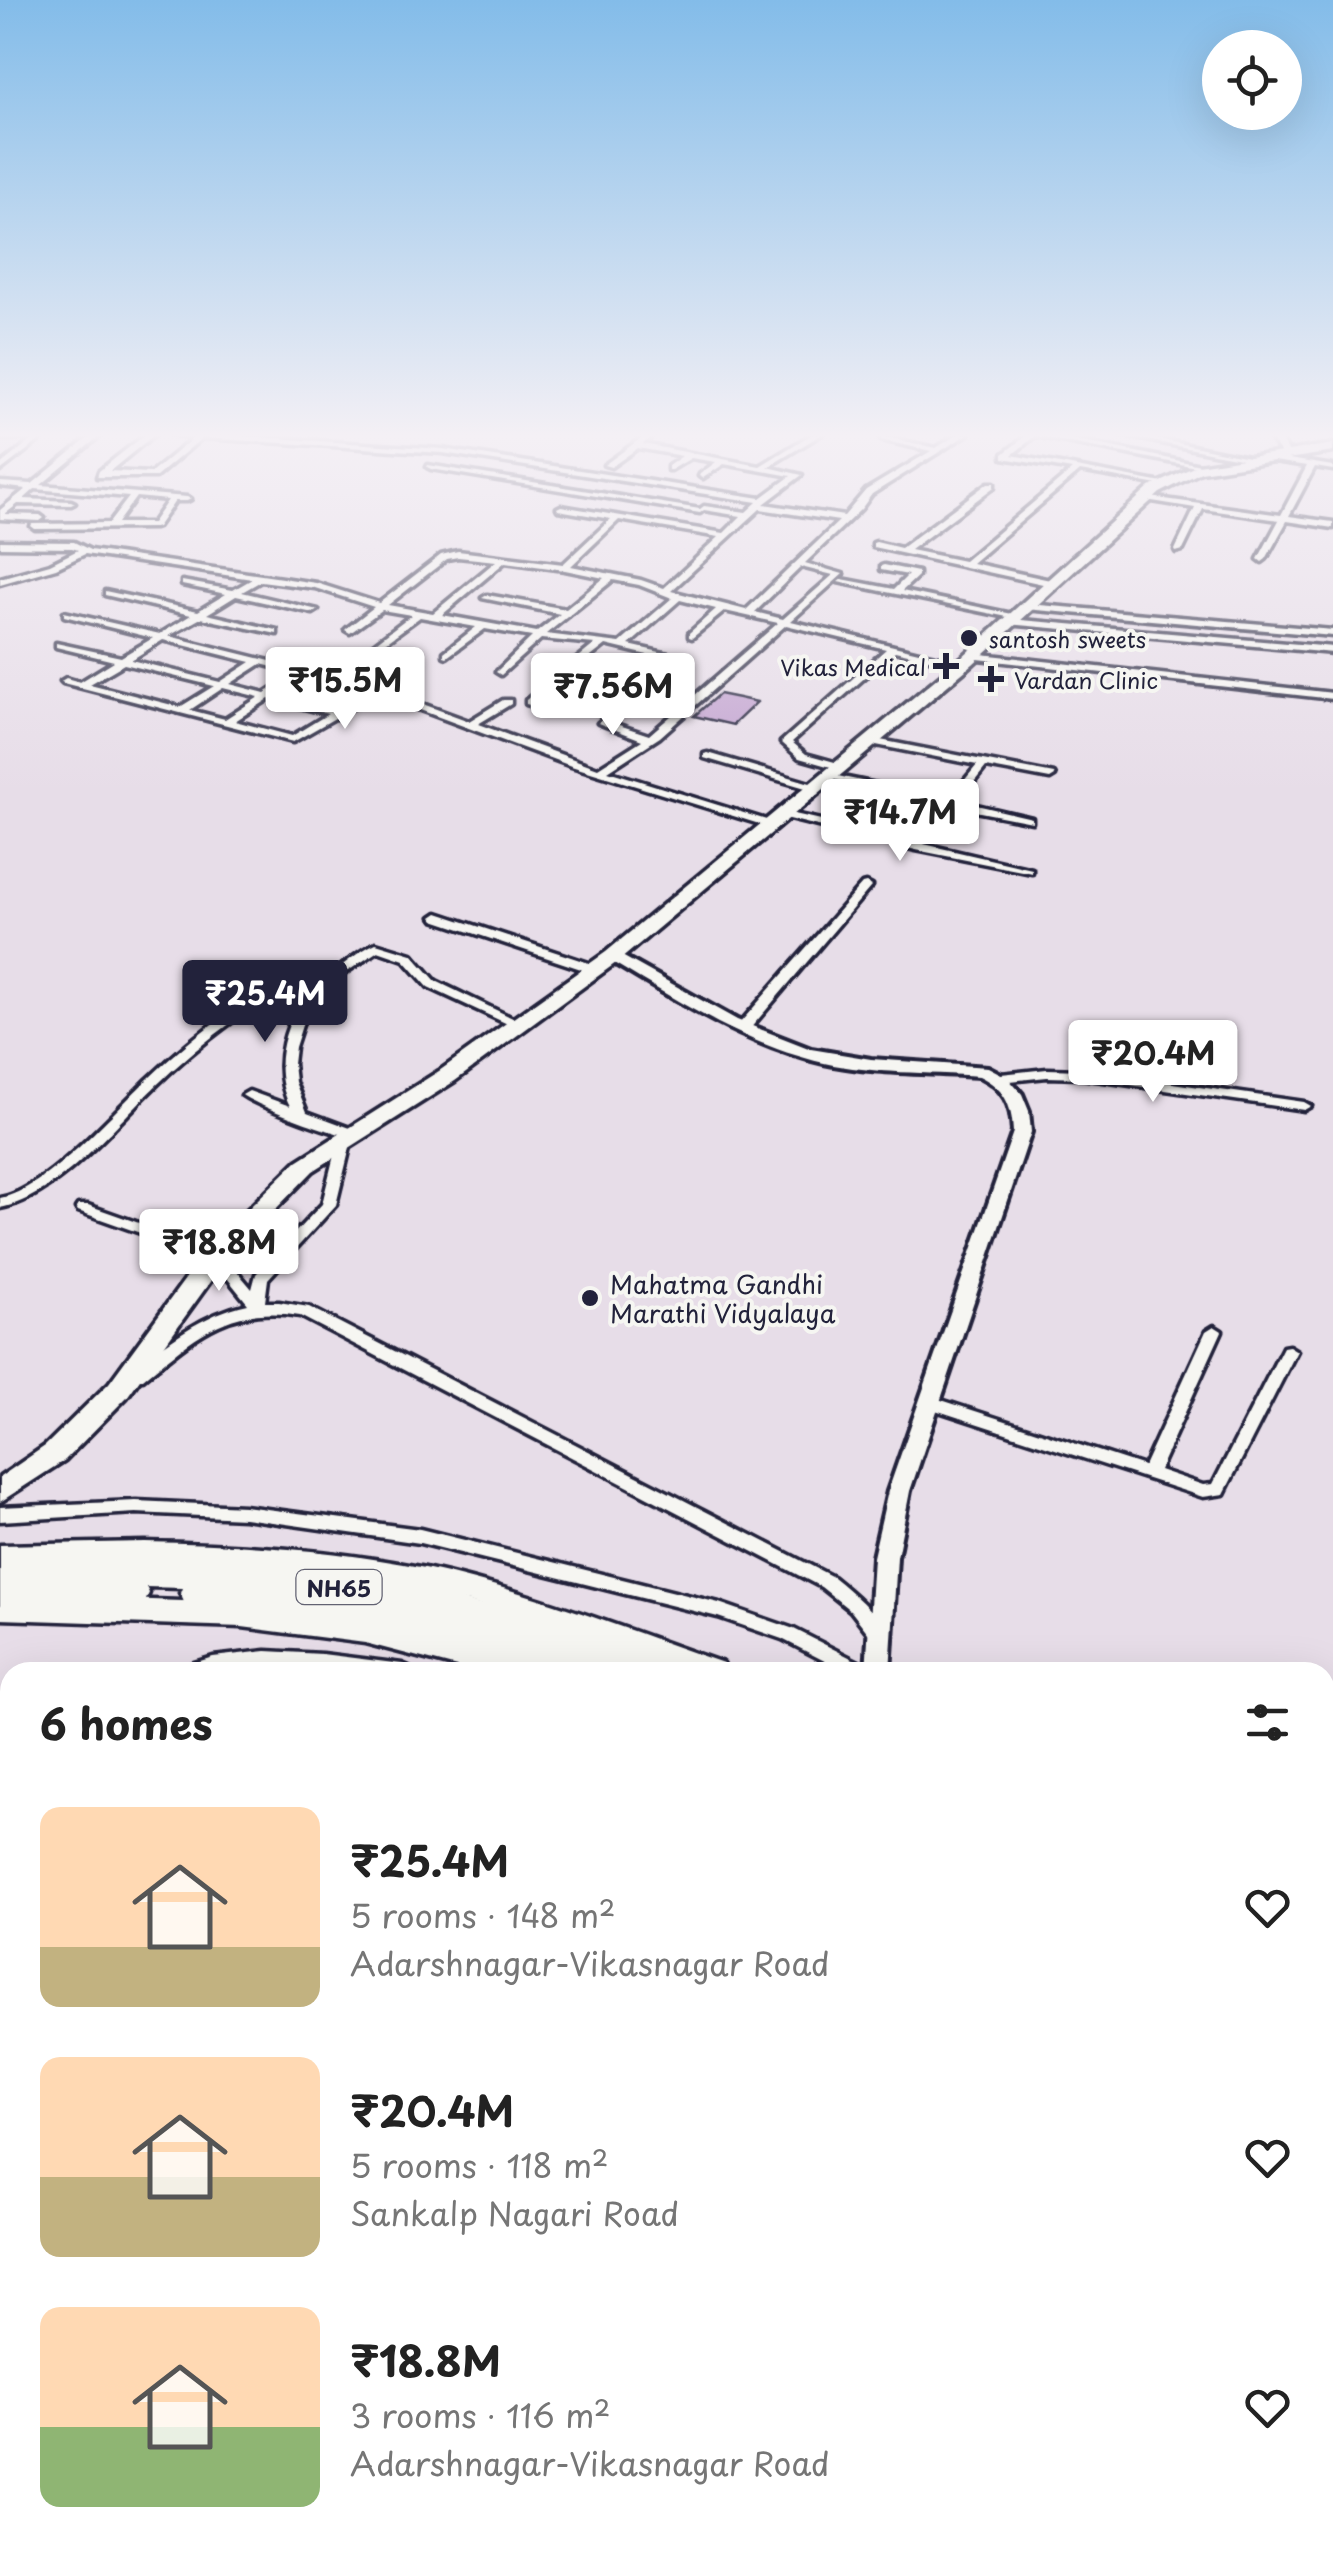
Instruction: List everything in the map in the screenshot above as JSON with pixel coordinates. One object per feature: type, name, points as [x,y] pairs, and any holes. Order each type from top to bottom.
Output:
[{"type":"highway","name":"NH65","points":[[1,1576],[294,1603],[438,1629],[552,1662]]},
{"type":"highway","name":"NH65","points":[[1,1576],[243,1577],[408,1597],[628,1662]]},
{"type":"main road","points":[[0,1491],[55,1453],[118,1390],[216,1255],[305,1166],[519,1024],[604,962],[967,660],[1085,553]]},
{"type":"main road","points":[[1,1576],[238,1554],[387,1572],[533,1610],[683,1662]]},
{"type":"main road","points":[[0,1607],[242,1615],[365,1631],[484,1662]]},
{"type":"street","points":[[0,581],[27,571],[56,568],[74,553]]},
{"type":"street","points":[[108,553],[337,590],[382,607],[539,635],[604,642],[674,660],[603,724],[650,739]]},
{"type":"street","points":[[565,568],[580,553]]},
{"type":"street","points":[[664,593],[707,553]]},
{"type":"street","points":[[749,613],[809,553]]},
{"type":"street","points":[[918,553],[1052,583]]},
{"type":"street","points":[[967,564],[980,553]]},
{"type":"street","points":[[1262,559],[1265,553]]},
{"type":"street","points":[[350,630],[444,556],[505,558],[641,583],[724,608],[967,660],[1333,696]]},
{"type":"street","points":[[434,616],[505,558]]},
{"type":"street","points":[[599,772],[650,739],[839,574],[798,564]]},
{"type":"street","points":[[884,568],[915,574],[898,590]]},
{"type":"street","points":[[501,672],[539,635],[611,577]]},
{"type":"street","points":[[82,685],[258,578]]},
{"type":"street","points":[[842,582],[1018,615],[1333,650]]},
{"type":"street","points":[[185,583],[314,610]]},
{"type":"street","points":[[108,593],[274,632]]},
{"type":"street","points":[[623,646],[678,597]]},
{"type":"street","points":[[487,598],[567,612]]},
{"type":"street","points":[[692,635],[724,608]]},
{"type":"street","points":[[66,614],[376,690],[599,772],[775,819],[1028,872]]},
{"type":"street","points":[[371,650],[418,614]]},
{"type":"street","points":[[1018,615],[1333,633]]},
{"type":"street","points":[[446,654],[484,625]]},
{"type":"street","points":[[530,702],[604,642]]},
{"type":"street","points":[[59,645],[337,713]]},
{"type":"street","points":[[826,776],[786,742],[894,647]]},
{"type":"street","points":[[182,710],[261,660]]},
{"type":"street","points":[[228,722],[304,672]]},
{"type":"street","points":[[66,681],[293,739],[376,690]]},
{"type":"street","points":[[470,724],[508,702]]},
{"type":"street","points":[[870,740],[1050,776]]},
{"type":"street","points":[[708,756],[826,776],[1028,820]]},
{"type":"street","points":[[916,847],[984,764]]},
{"type":"street","points":[[744,1028],[866,886]]},
{"type":"street","points":[[438,916],[604,962],[771,1043],[810,1055],[982,1071],[1001,1078],[1047,1073],[1096,1076],[1304,1106]]},
{"type":"street","points":[[302,1116],[292,1099],[285,1061],[293,1025],[320,982],[376,947],[408,957],[432,984],[519,1024]]},
{"type":"street","points":[[0,1203],[16,1203],[33,1190],[118,1118],[166,1067],[261,997],[290,979],[320,982]]},
{"type":"street","points":[[878,1662],[892,1524],[928,1402],[1022,1132],[1018,1102],[1001,1078]]},
{"type":"street","points":[[248,1095],[350,1139],[329,1205],[262,1278],[257,1305]]},
{"type":"street","points":[[83,1208],[216,1255],[257,1305]]},
{"type":"street","points":[[118,1390],[195,1330],[257,1305],[280,1305],[326,1320],[775,1554],[845,1594],[878,1634]]},
{"type":"street","points":[[1149,1474],[1214,1331]]},
{"type":"street","points":[[928,1402],[1203,1491],[1218,1490],[1289,1352]]},
{"type":"street","points":[[0,1514],[136,1507],[244,1512],[420,1536],[718,1610],[788,1634],[843,1662]]},
{"type":"street","points":[[244,1662],[275,1662]]},
{"type":"building","points":[[719,694],[757,702],[733,725],[694,716]]},
{"type":"place","name":"santosh sweets","points":[[969,638]]},
{"type":"place","name":"Vikas Medical","points":[[946,666]]},
{"type":"place","name":"Vardan Clinic","points":[[991,679]]},
{"type":"place","name":"Mahatma Gandhi Marathi Vidyalaya","points":[[590,1298]]}]
